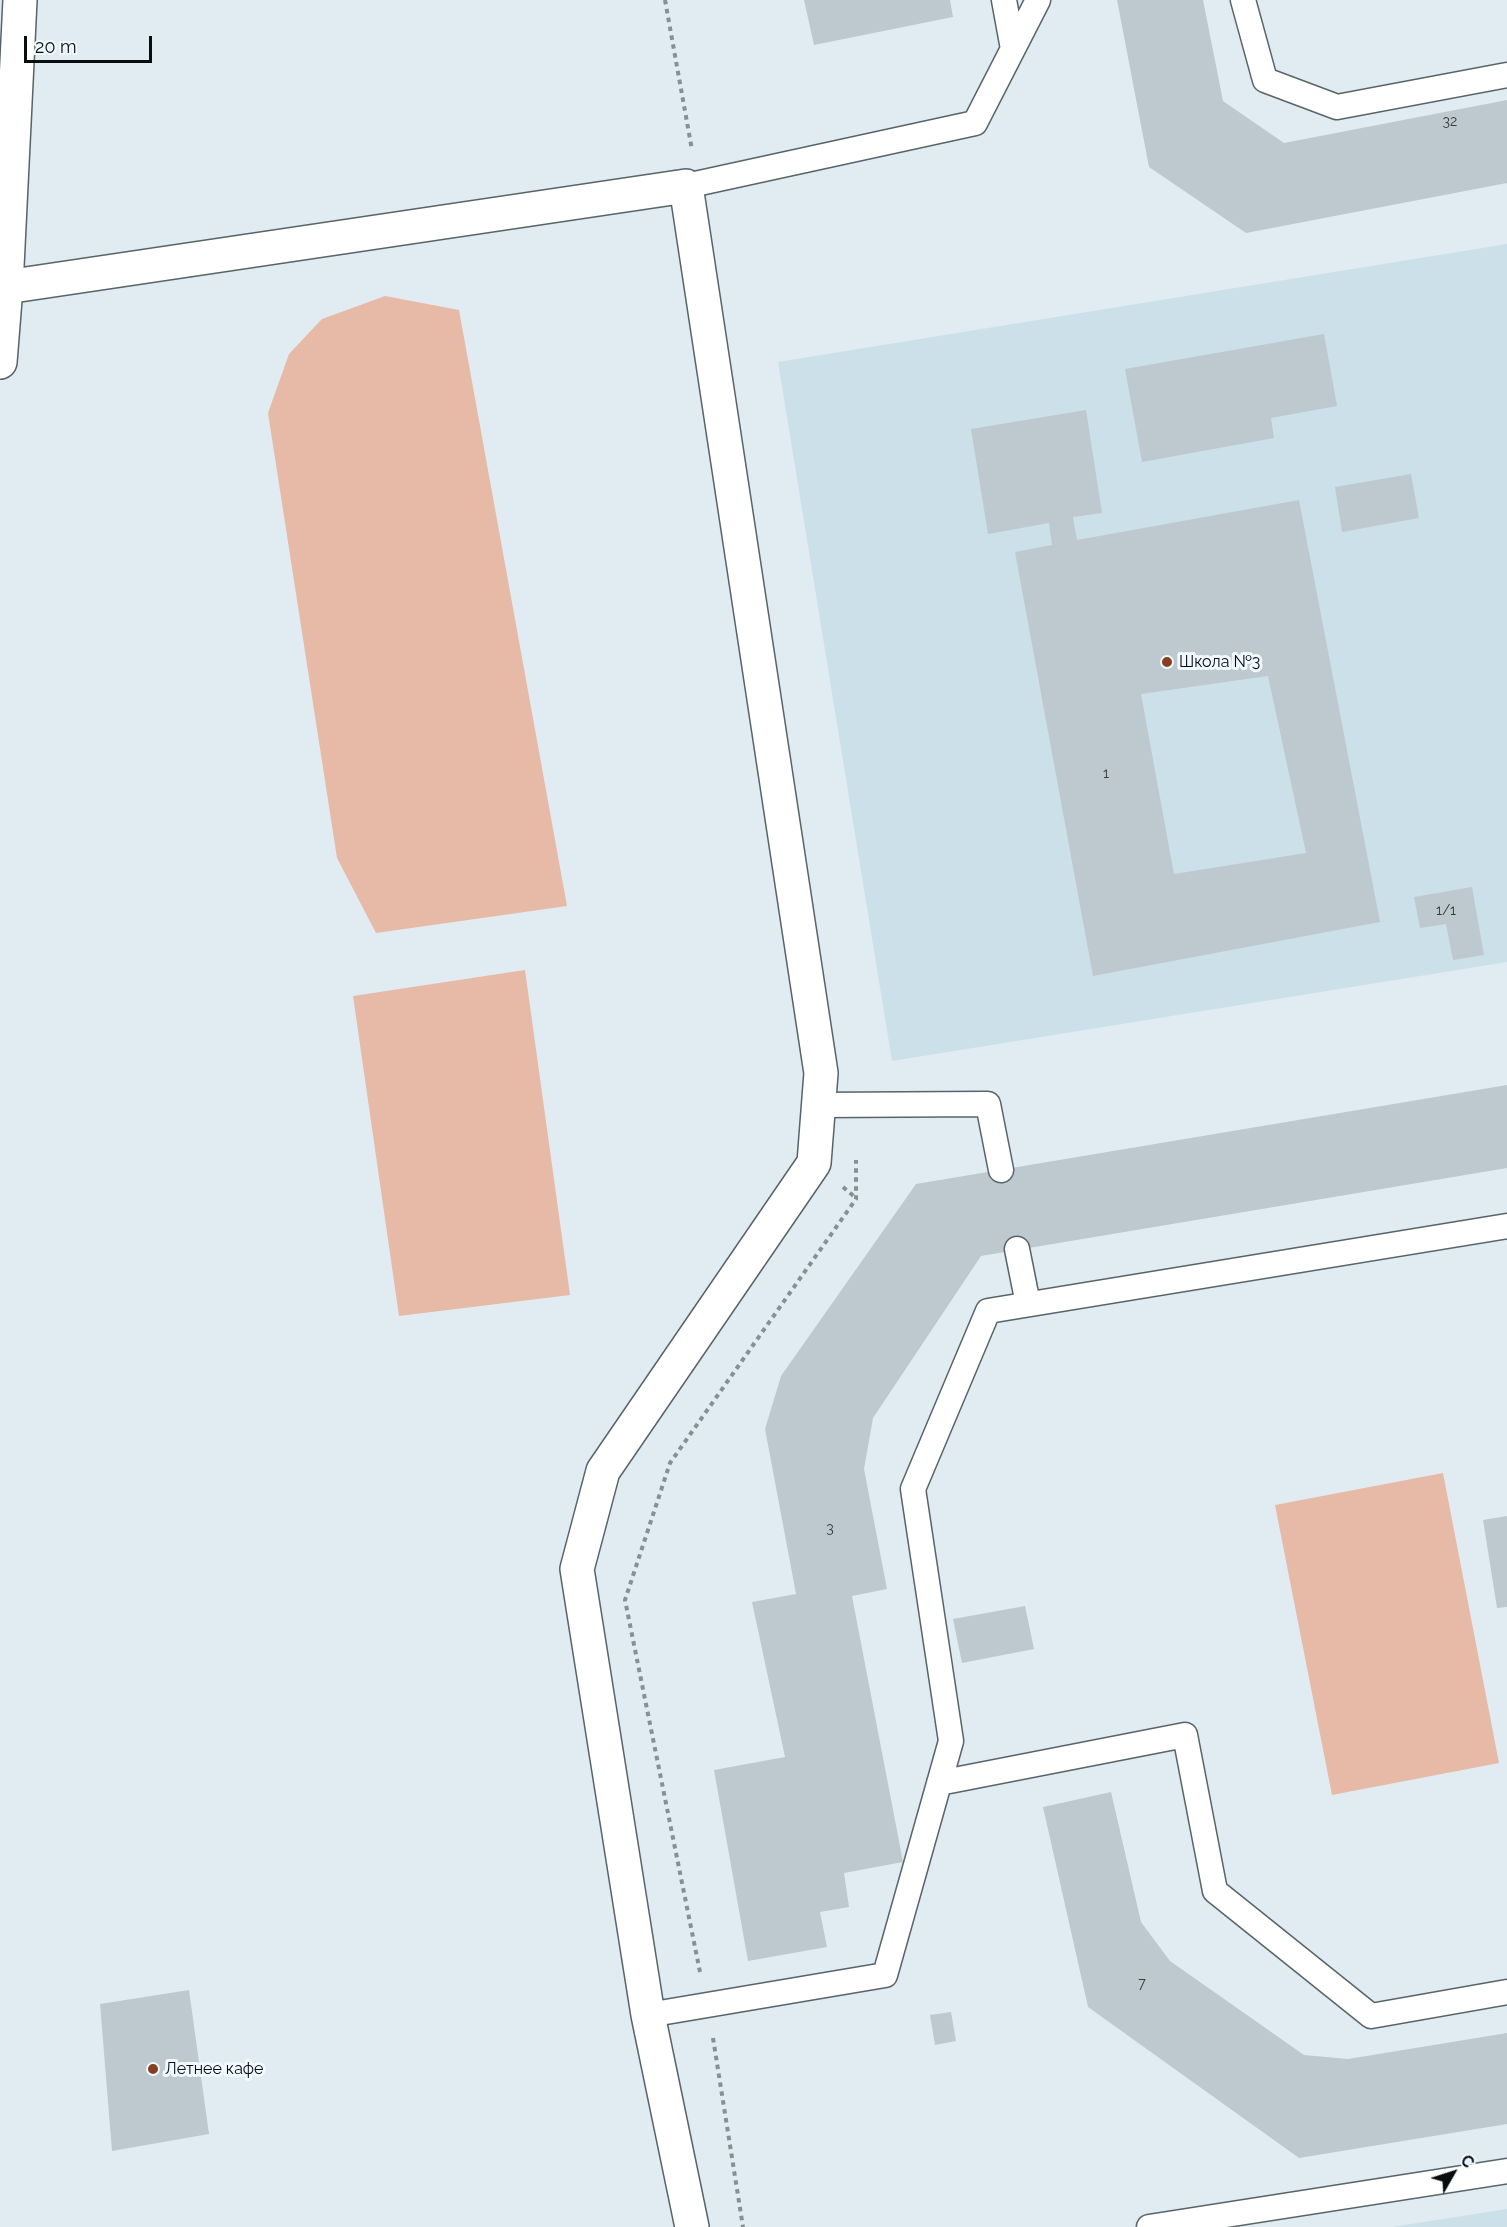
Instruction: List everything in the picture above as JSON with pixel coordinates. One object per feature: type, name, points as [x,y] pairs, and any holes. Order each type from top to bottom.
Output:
[{"type":"street","points":[[0,362],[6,287],[20,0]]},
{"type":"street","points":[[6,287],[686,186],[821,1073],[814,1163],[603,1471],[577,1569],[648,2015],[692,2227]]},
{"type":"lane","points":[[1004,0],[1012,49]]},
{"type":"lane","points":[[686,186],[975,123],[1038,0]]},
{"type":"lane","points":[[1243,0],[1265,80],[1337,106],[1507,75]]},
{"type":"lane","points":[[819,1105],[988,1104],[1001,1170]]},
{"type":"lane","points":[[648,2015],[885,1975],[951,1741],[913,1489],[988,1311],[1507,1226]]},
{"type":"lane","points":[[1017,1249],[1028,1304]]},
{"type":"lane","points":[[939,1783],[1185,1735],[1215,1891],[1371,2016],[1507,1992]]},
{"type":"lane","points":[[1149,2227],[1507,2171]]},
{"type":"path","points":[[743,2227],[707,2006],[625,1600],[669,1463],[856,1199]]},
{"type":"shaded area","name":"Школа №3","points":[[1507,244],[1507,962],[892,1061],[778,362]]},
{"type":"shaded area","points":[[385,296],[459,310],[567,906],[376,933],[337,858],[268,413],[289,354],[322,319]]},
{"type":"shaded area","points":[[525,970],[570,1295],[399,1316],[353,996]]},
{"type":"shaded area","points":[[1443,1473],[1499,1763],[1332,1795],[1275,1505]]},
{"type":"shaded area","points":[[1507,2209],[1507,2227],[1392,2227]]},
{"type":"building","points":[[804,0],[950,0],[953,17],[814,45]]},
{"type":"building","points":[[1117,0],[1203,0],[1223,101],[1284,143],[1507,100],[1507,183],[1246,233],[1149,167]]},
{"type":"building","points":[[1324,334],[1337,406],[1271,418],[1274,438],[1142,462],[1125,369]]},
{"type":"building","points":[[1086,410],[1102,513],[1073,517],[1077,540],[1299,500],[1380,922],[1093,976],[1015,552],[1052,545],[1049,523],[988,534],[971,429]],"holes":[[[1268,676],[1306,853],[1174,874],[1141,694]]]},
{"type":"building","points":[[1411,474],[1419,518],[1342,532],[1335,487]]},
{"type":"building","points":[[1472,887],[1484,955],[1453,960],[1446,924],[1420,928],[1414,897]]},
{"type":"building","points":[[1507,1085],[1507,1168],[981,1256],[873,1418],[864,1469],[887,1589],[852,1596],[903,1862],[844,1873],[849,1907],[820,1912],[827,1947],[748,1961],[714,1770],[785,1757],[752,1602],[796,1594],[765,1429],[781,1376],[916,1184]]},
{"type":"building","points":[[1507,1516],[1507,1607],[1497,1608],[1483,1520]]},
{"type":"building","points":[[1025,1606],[1034,1649],[962,1663],[953,1619]]},
{"type":"building","points":[[1111,1792],[1141,1922],[1170,1961],[1304,2055],[1348,2059],[1507,2033],[1507,2124],[1299,2158],[1088,2007],[1043,1807]]},
{"type":"building","name":"Летнее кафе","points":[[189,1990],[209,2134],[112,2151],[100,2004]]},
{"type":"building","points":[[951,2012],[956,2041],[935,2045],[930,2015]]},
{"type":"place","name":"Школа №3","points":[[1167,662]]},
{"type":"place","name":"Летнее кафе","points":[[153,2069]]}]
